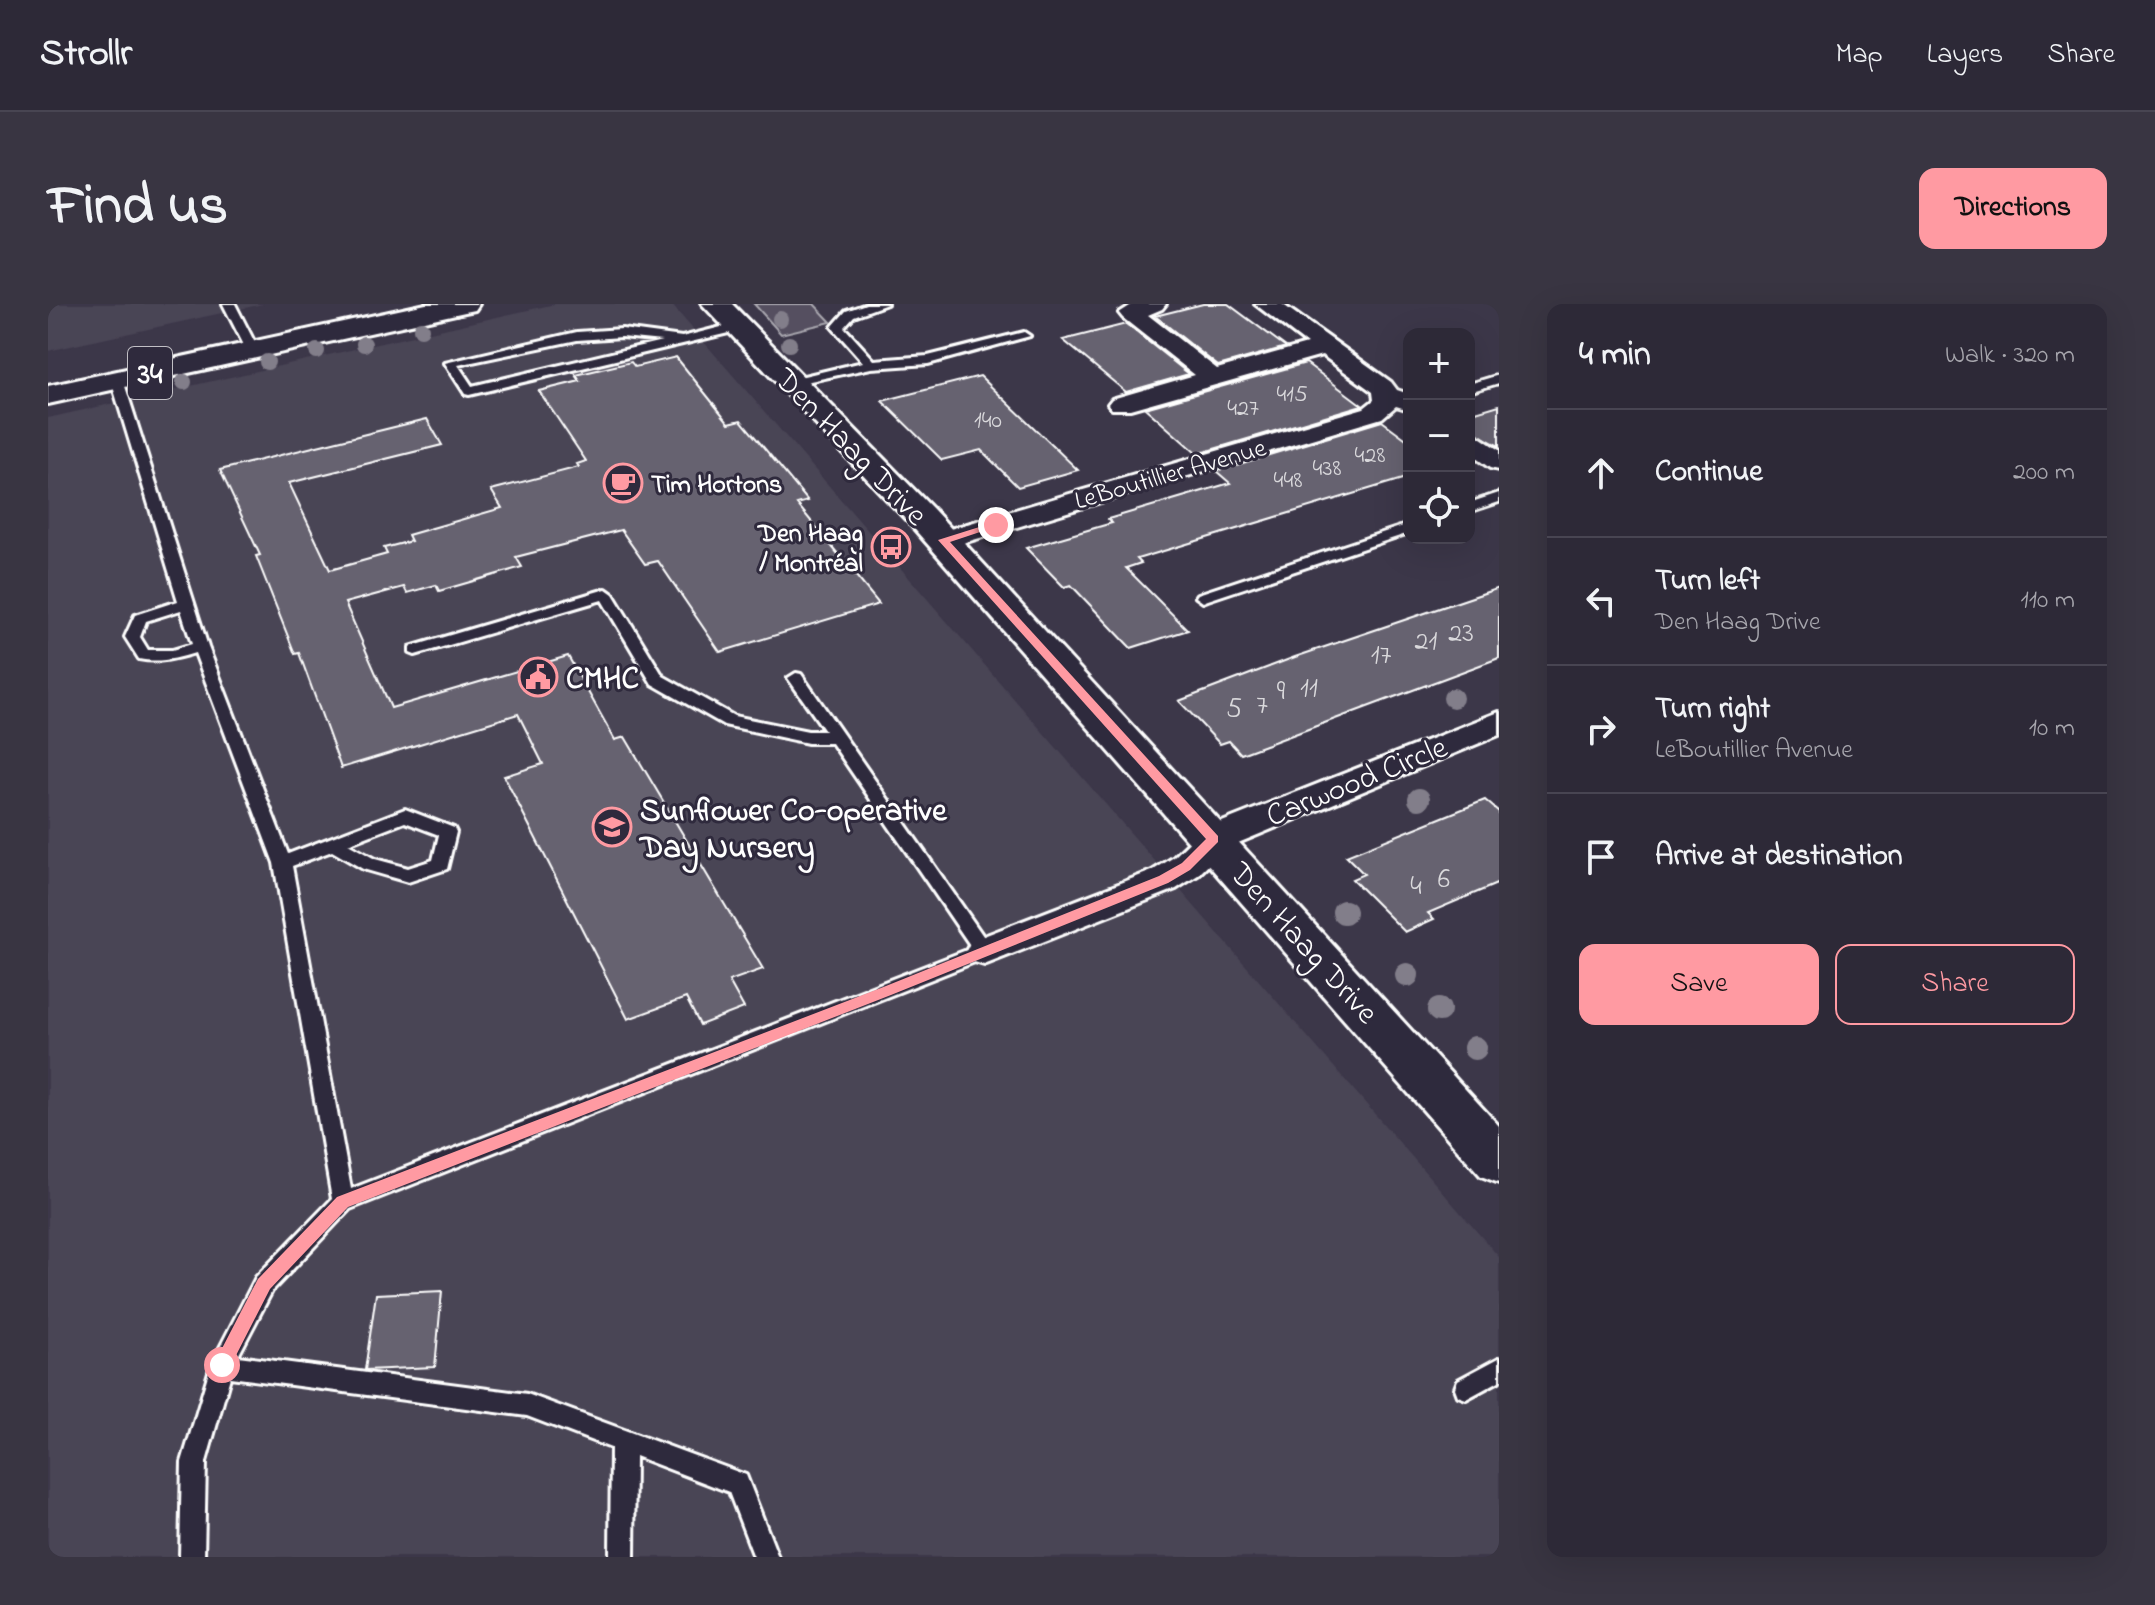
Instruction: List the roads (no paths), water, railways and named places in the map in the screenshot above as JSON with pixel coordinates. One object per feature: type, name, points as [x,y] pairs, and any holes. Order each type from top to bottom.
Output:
[{"type":"street","name":"34","points":[[48,368],[351,304]]},
{"type":"street","name":"34","points":[[48,395],[117,380],[240,328],[465,304]]},
{"type":"street","name":"Den Haag Drive","points":[[716,304],[943,540],[1496,1154]]},
{"type":"street","points":[[1154,304],[1134,310],[1131,315],[1213,378]]},
{"type":"street","points":[[1267,304],[1399,398]]},
{"type":"street","points":[[1121,404],[1326,346]]},
{"type":"street","name":"LeBoutillier Avenue","points":[[943,540],[1373,413],[1385,403],[1399,398]]},
{"type":"street","points":[[1475,445],[1499,462]]},
{"type":"street","name":"Carwood Circle","points":[[1214,839],[1499,723]]},
{"type":"street","points":[[984,951],[1164,880],[1186,866],[1214,839]]},
{"type":"lane","points":[[871,364],[838,327],[840,320],[852,313],[881,304]]},
{"type":"lane","points":[[681,340],[622,333],[577,336],[451,363],[469,391],[737,327]]},
{"type":"lane","points":[[791,383],[871,364],[897,365],[928,360],[1024,336]]},
{"type":"lane","points":[[1475,386],[1499,379]]},
{"type":"lane","points":[[117,380],[185,604],[283,863],[343,1202]]},
{"type":"lane","points":[[1475,506],[1499,497]]},
{"type":"lane","points":[[1203,597],[1403,530]]},
{"type":"lane","points":[[415,650],[606,594],[657,680],[730,721],[808,737],[836,737]]},
{"type":"lane","points":[[185,604],[140,618],[132,637],[144,655],[172,655],[200,647]]},
{"type":"lane","points":[[192,1557],[194,1462],[222,1365],[264,1284],[343,1202],[984,951],[796,678]]},
{"type":"lane","points":[[283,863],[331,842],[405,815],[448,832],[441,864],[408,875],[369,864],[331,842]]},
{"type":"lane","points":[[222,1365],[527,1405],[738,1483],[766,1557]]},
{"type":"lane","points":[[1466,1388],[1499,1369]]},
{"type":"lane","points":[[622,1557],[623,1440]]},
{"type":"place","name":"Tim Hortons","points":[[623,483]]},
{"type":"place","name":"Den Haag / Montréal","points":[[891,547]]},
{"type":"place","name":"CMHC","points":[[538,677]]},
{"type":"place","name":"Sunflower Co-operative Day Nursery","points":[[612,827]]}]
